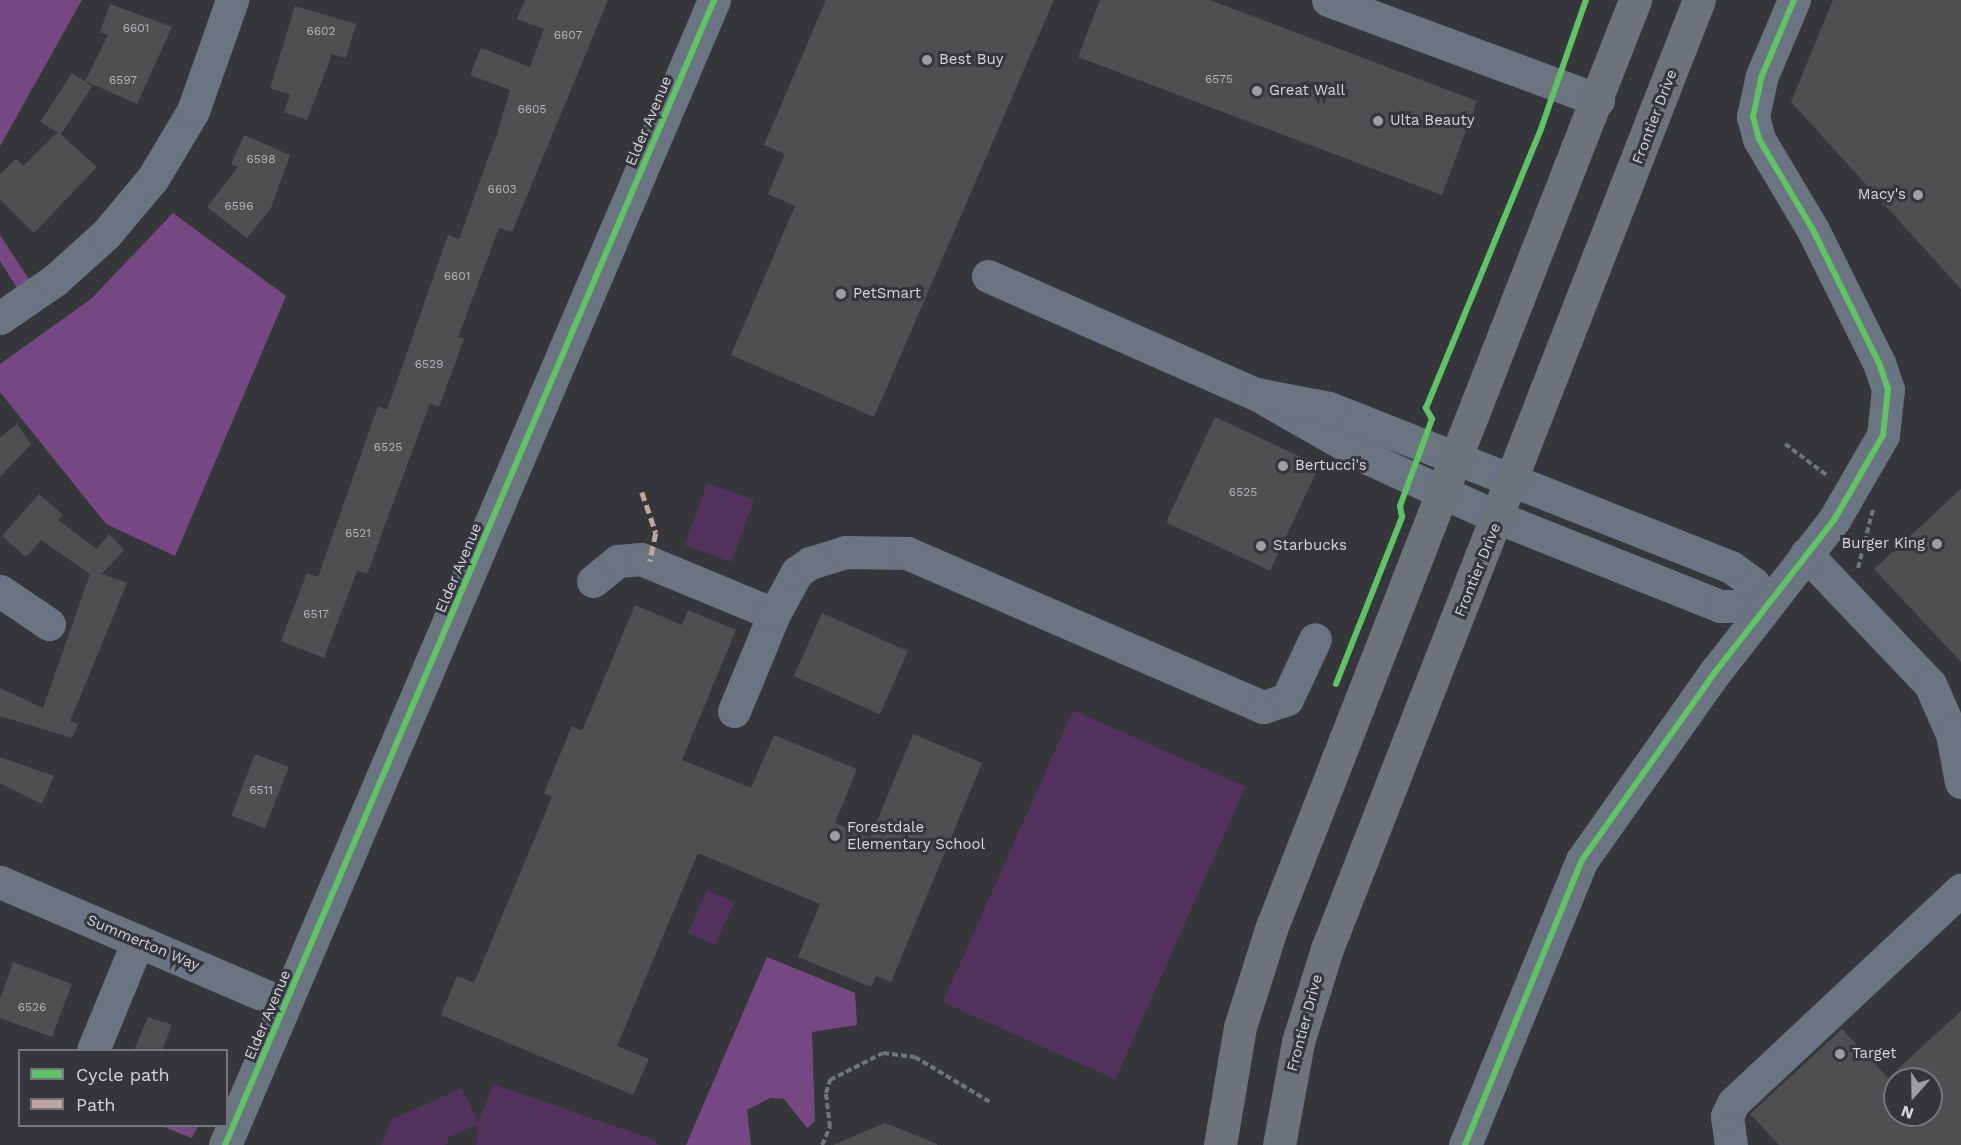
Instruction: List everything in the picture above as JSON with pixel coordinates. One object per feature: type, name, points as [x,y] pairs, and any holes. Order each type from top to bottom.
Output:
[{"type":"main road","points":[[1220,1145],[1238,1037],[1257,971],[1458,460],[1635,0]]},
{"type":"main road","name":"Frontier Drive","points":[[1279,1145],[1309,999],[1499,518],[1698,1]]},
{"type":"street","points":[[0,318],[55,280],[106,234],[153,178],[193,111],[232,0]]},
{"type":"street","name":"Elder Avenue","points":[[225,1145],[714,0]]},
{"type":"street","points":[[1328,0],[1598,100]]},
{"type":"street","points":[[1465,1145],[1582,860],[1851,493],[1883,435],[1888,389],[1813,230],[1759,139],[1753,117],[1761,78],[1794,0]]},
{"type":"street","points":[[988,276],[1256,394],[1370,459],[1499,518],[1720,606],[1766,606]]},
{"type":"street","points":[[1256,394],[1329,408],[1731,567],[1752,583],[1766,606]]},
{"type":"street","points":[[734,711],[774,614],[797,572],[810,563],[845,552],[907,553],[1263,708],[1287,699],[1315,639]]},
{"type":"street","points":[[1806,554],[1930,684],[1952,734],[1961,782]]},
{"type":"street","points":[[593,581],[618,561],[641,559],[774,614]]},
{"type":"street","points":[[0,591],[49,624]]},
{"type":"street","name":"Summerton Way","points":[[0,882],[285,1004]]},
{"type":"street","points":[[1731,1145],[1727,1116],[1733,1103],[1961,890]]},
{"type":"street","points":[[93,1049],[138,941]]},
{"type":"path","points":[[1785,444],[1876,511],[1861,549],[1859,581]]},
{"type":"path","points":[[822,1145],[830,1127],[826,1093],[830,1080],[851,1064],[883,1053],[915,1057],[990,1102]]},
{"type":"shaded area","points":[[0,0],[82,0],[0,146]]},
{"type":"shaded area","points":[[173,213],[286,296],[175,556],[106,524],[0,392],[0,364],[91,299]]},
{"type":"shaded area","points":[[0,235],[31,282],[19,291],[0,261]]},
{"type":"shaded area","points":[[707,483],[754,500],[731,562],[684,545]]},
{"type":"shaded area","points":[[1073,710],[1246,787],[1116,1079],[943,1002]]},
{"type":"shaded area","points":[[707,890],[734,902],[715,945],[688,933]]},
{"type":"shaded area","points":[[767,957],[855,993],[857,1025],[812,1032],[815,1121],[807,1128],[784,1099],[770,1098],[747,1110],[751,1145],[686,1145]]},
{"type":"shaded area","points":[[493,1084],[655,1140],[658,1145],[476,1145],[478,1124],[449,1137],[446,1145],[381,1145],[392,1119],[462,1088],[478,1123]]},
{"type":"shaded area","points":[[164,1127],[198,1127],[192,1138]]},
{"type":"building","points":[[525,0],[608,0],[512,232],[499,228],[458,337],[464,339],[439,407],[430,403],[367,574],[357,571],[324,658],[281,641],[307,573],[318,577],[378,406],[387,410],[448,235],[459,239],[498,131],[510,90],[470,75],[481,48],[530,67],[544,29],[517,19]]},
{"type":"building","points":[[826,0],[1054,0],[874,417],[731,355],[795,206],[768,194],[785,154],[764,145]]},
{"type":"building","points":[[1100,0],[1210,0],[1477,101],[1442,195],[1078,57]]},
{"type":"building","name":"Macy's","points":[[1833,0],[1961,0],[1961,289],[1791,102]]},
{"type":"building","points":[[110,4],[172,27],[137,104],[85,81],[108,35],[100,32]]},
{"type":"building","points":[[295,6],[356,24],[346,58],[332,54],[307,120],[284,112],[290,95],[270,88]]},
{"type":"building","points":[[72,73],[92,86],[61,135],[40,122]]},
{"type":"building","points":[[58,132],[97,167],[34,233],[0,199],[0,174],[16,159],[23,166]]},
{"type":"building","points":[[244,135],[290,155],[271,208],[247,238],[207,207],[238,167],[231,164]]},
{"type":"building","points":[[1215,417],[1319,466],[1270,571],[1166,522]]},
{"type":"building","points":[[17,424],[31,444],[0,477],[0,438]]},
{"type":"building","points":[[1961,489],[1961,662],[1874,569]]},
{"type":"building","points":[[39,494],[63,515],[58,520],[97,549],[109,534],[124,550],[102,574],[127,583],[70,721],[78,724],[72,738],[0,716],[0,688],[43,708],[90,574],[41,540],[26,557],[2,536]]},
{"type":"building","points":[[635,605],[682,625],[688,610],[736,630],[682,760],[751,788],[774,735],[857,769],[835,823],[870,838],[913,734],[982,763],[891,982],[876,976],[871,987],[798,957],[820,904],[698,853],[617,1046],[649,1059],[633,1095],[441,1015],[457,976],[474,983],[552,797],[544,793],[572,726],[582,731]]},
{"type":"building","points":[[822,613],[908,651],[880,714],[794,676]]},
{"type":"building","points":[[255,754],[289,767],[265,829],[231,816]]},
{"type":"building","points":[[0,757],[54,776],[42,804],[0,783]]},
{"type":"building","points":[[13,962],[72,984],[52,1037],[0,1018],[0,999]]},
{"type":"building","name":"Target","points":[[1961,1011],[1961,1145],[1779,1145],[1750,1114],[1842,1029],[1883,1073],[1883,1127],[1943,1127],[1943,1067],[1900,1067]]},
{"type":"building","points":[[148,1017],[172,1025],[162,1049],[134,1049]]},
{"type":"building","points":[[885,1123],[937,1145],[833,1145]]},
{"type":"marked path","points":[[642,492],[656,533],[650,561]]},
{"type":"cycle path","points":[[225,1145],[714,0]]},
{"type":"cycle path","points":[[1336,684],[1402,517],[1400,506],[1432,419],[1426,408],[1541,129],[1586,0]]},
{"type":"cycle path","points":[[1465,1145],[1582,860],[1716,671],[1834,520],[1883,435],[1888,389],[1879,363],[1813,230],[1759,139],[1753,117],[1761,78],[1794,0]]},
{"type":"place","name":"Best Buy","points":[[927,60]]},
{"type":"place","name":"Great Wall","points":[[1257,91]]},
{"type":"place","name":"Ulta Beauty","points":[[1378,121]]},
{"type":"place","name":"Macy's","points":[[1918,195]]},
{"type":"place","name":"PetSmart","points":[[841,294]]},
{"type":"place","name":"Bertucci's","points":[[1283,466]]},
{"type":"place","name":"Burger King","points":[[1937,544]]},
{"type":"place","name":"Starbucks","points":[[1261,546]]},
{"type":"place","name":"Forestdale Elementary School","points":[[835,836]]},
{"type":"place","name":"Target","points":[[1840,1054]]}]
